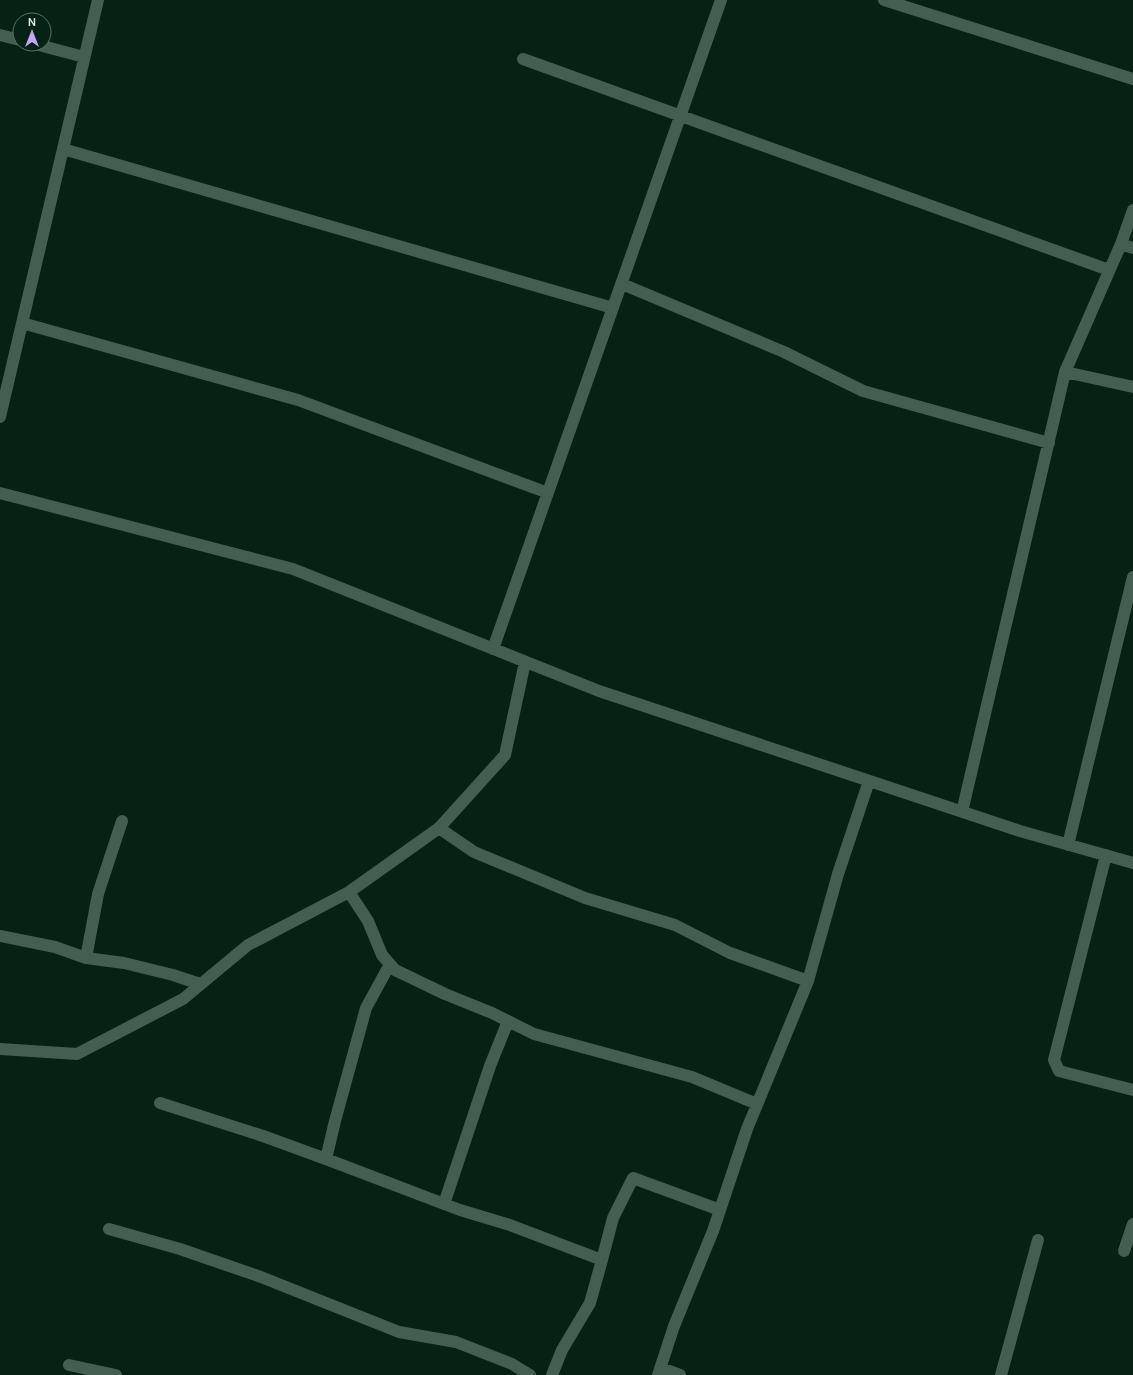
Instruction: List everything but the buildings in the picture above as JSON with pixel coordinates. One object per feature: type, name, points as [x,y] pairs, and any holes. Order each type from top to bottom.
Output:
[{"type":"street","points":[[0,417],[98,0]]},
{"type":"street","points":[[493,649],[721,0]]},
{"type":"street","points":[[884,0],[1133,79]]},
{"type":"street","points":[[0,35],[12,38]]},
{"type":"street","points":[[52,49],[84,57]]},
{"type":"street","points":[[523,59],[1109,270]]},
{"type":"street","points":[[63,149],[613,308]]},
{"type":"street","points":[[962,812],[1065,372],[1121,244],[1133,210]]},
{"type":"street","points":[[1121,244],[1133,248]]},
{"type":"street","points":[[622,284],[784,352],[863,391],[1049,443]]},
{"type":"street","points":[[22,322],[298,400],[548,493]]},
{"type":"street","points":[[1065,372],[1133,387]]},
{"type":"street","points":[[0,493],[293,569],[599,691],[1020,831],[1133,863]]},
{"type":"street","points":[[1068,845],[1133,577]]},
{"type":"street","points":[[0,1049],[77,1054],[183,999],[248,945],[349,892],[439,828],[505,755],[525,662]]},
{"type":"street","points":[[680,1375],[659,1371],[674,1326],[720,1210],[747,1128],[808,981],[838,874],[869,781]]},
{"type":"street","points":[[86,958],[98,894],[122,821]]},
{"type":"street","points":[[439,828],[474,852],[585,898],[675,925],[730,953],[808,981]]},
{"type":"street","points":[[1106,855],[1054,1060],[1059,1071],[1133,1090]]},
{"type":"street","points":[[349,892],[368,921],[382,955],[395,970],[534,1034],[692,1077],[757,1104]]},
{"type":"street","points":[[0,936],[55,947],[86,958],[124,963],[173,975],[200,984]]},
{"type":"street","points":[[326,1159],[366,1008],[390,964]]},
{"type":"street","points":[[444,1204],[490,1066],[508,1021]]},
{"type":"street","points":[[160,1103],[263,1136],[460,1210],[510,1225],[602,1260]]},
{"type":"street","points":[[552,1375],[562,1350],[590,1303],[613,1218],[633,1178],[720,1210]]},
{"type":"street","points":[[1124,1250],[1133,1224]]},
{"type":"street","points":[[109,1229],[180,1249],[261,1277],[399,1332],[456,1342],[512,1364],[530,1375]]},
{"type":"street","points":[[1001,1375],[1038,1240]]},
{"type":"street","points":[[69,1366],[116,1375]]}]
